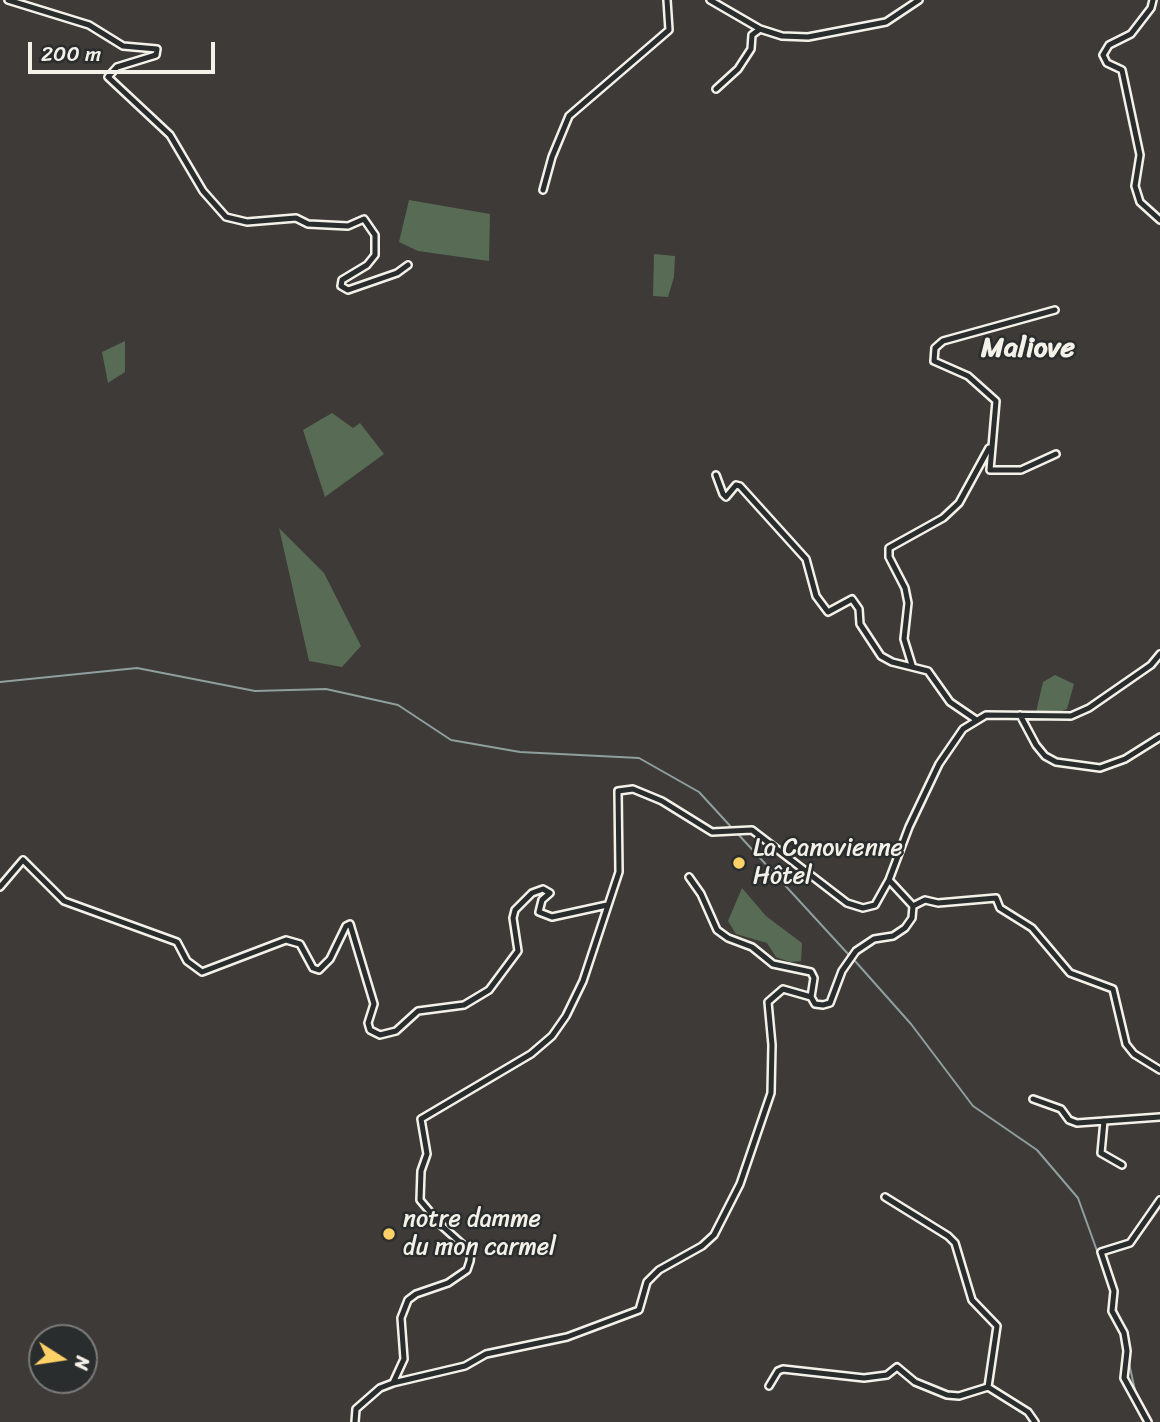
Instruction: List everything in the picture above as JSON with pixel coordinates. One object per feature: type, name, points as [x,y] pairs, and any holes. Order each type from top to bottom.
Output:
[{"type":"street","points":[[8,0],[89,25],[123,46],[156,50],[156,55],[117,67],[108,77],[170,135],[203,191],[226,217],[247,222],[296,218],[308,224],[348,226],[364,219],[375,235],[375,255],[367,265],[342,280],[341,286],[348,290],[397,273],[408,265]]},
{"type":"street","points":[[543,190],[569,116],[669,30],[667,0]]},
{"type":"street","points":[[710,0],[760,29],[782,36],[832,34],[886,22],[919,0]]},
{"type":"street","points":[[1153,0],[1151,8],[1130,34],[1109,45],[1103,55],[1107,63],[1122,69],[1139,147],[1135,186],[1140,202],[1160,220]]},
{"type":"street","points":[[716,89],[738,69],[751,50],[752,35],[760,29]]},
{"type":"street","points":[[1055,310],[943,341],[935,348],[934,361],[968,376],[996,401],[989,449],[990,470],[1003,472],[1033,467],[1056,454]]},
{"type":"street","points":[[912,665],[904,639],[908,603],[905,587],[889,557],[889,548],[943,518],[959,503],[989,449]]},
{"type":"street","points":[[716,475],[726,497],[736,485],[740,486],[806,559],[822,607],[828,612],[852,599],[859,609],[860,624],[881,656],[892,662],[928,671],[950,702],[975,719]]},
{"type":"street","points":[[393,1383],[404,1359],[402,1310],[416,1294],[437,1288],[467,1270],[471,1252],[442,1226],[420,1200],[421,1171],[427,1154],[421,1119],[531,1054],[552,1036],[583,981],[619,872],[618,791],[633,789],[662,801],[712,832],[752,830],[856,907],[875,905],[889,880],[905,836],[939,764],[963,729],[975,719],[1003,713],[1071,716],[1089,708],[1151,665],[1160,654]]},
{"type":"street","points":[[1020,715],[1036,745],[1045,756],[1056,762],[1100,768],[1125,759],[1160,737]]},
{"type":"street","points":[[0,887],[23,860],[64,901],[177,942],[187,961],[202,972],[286,940],[300,944],[313,968],[319,970],[330,959],[346,926],[351,924],[374,1004],[368,1023],[370,1030],[380,1035],[396,1031],[418,1011],[464,1005],[489,990],[518,951],[513,918],[515,910],[532,893],[543,889],[551,893],[542,900],[539,912],[552,917],[607,905]]},
{"type":"street","points":[[689,877],[701,894],[717,930],[728,938],[752,947],[773,964],[811,972],[814,978],[811,997],[815,1004],[830,1003],[842,971],[856,951],[874,939],[893,936],[905,928],[912,918],[913,906],[889,880]]},
{"type":"street","points":[[913,906],[925,901],[996,898],[1000,908],[1032,928],[1070,973],[1113,989],[1126,1044],[1134,1054],[1160,1070]]},
{"type":"street","points":[[355,1422],[353,1415],[361,1404],[380,1388],[465,1366],[486,1354],[567,1337],[639,1310],[647,1282],[659,1270],[702,1246],[714,1235],[740,1184],[771,1093],[773,1053],[768,1002],[782,989],[811,997]]},
{"type":"street","points":[[1033,1099],[1061,1109],[1072,1122],[1160,1117]]},
{"type":"street","points":[[1104,1121],[1101,1153],[1122,1165]]},
{"type":"street","points":[[885,1197],[955,1243],[972,1300],[997,1326],[988,1387]]},
{"type":"street","points":[[1148,1422],[1125,1378],[1127,1351],[1124,1333],[1112,1311],[1114,1291],[1101,1252],[1130,1243],[1160,1200]]},
{"type":"street","points":[[769,1386],[778,1371],[783,1369],[864,1378],[887,1375],[897,1367],[915,1382],[947,1395],[958,1396],[988,1387],[1028,1412],[1035,1422]]},
{"type":"green space","points":[[409,200],[490,214],[489,261],[418,251],[399,242]]},
{"type":"green space","points":[[654,254],[675,256],[674,277],[668,297],[653,296]]},
{"type":"green space","points":[[125,341],[125,372],[108,383],[102,352]]},
{"type":"green space","points":[[332,413],[353,428],[360,423],[384,454],[325,497],[303,430]]},
{"type":"green space","points":[[279,528],[324,573],[361,646],[342,667],[309,661]]},
{"type":"green space","points":[[1055,675],[1074,684],[1067,709],[1056,713],[1036,712],[1043,682]]},
{"type":"green space","points":[[742,888],[766,916],[802,943],[801,961],[790,962],[776,957],[767,943],[736,934],[728,921]]},
{"type":"waterway","points":[[0,682],[137,668],[255,691],[326,689],[398,705],[451,740],[520,752],[639,758],[699,792],[733,829]]},
{"type":"waterway","points":[[737,833],[849,955]]},
{"type":"waterway","points":[[855,961],[911,1024],[973,1106],[1037,1150],[1078,1198],[1110,1287]]},
{"type":"waterway","points":[[1115,1305],[1118,1317]]},
{"type":"waterway","points":[[1129,1363],[1136,1395]]},
{"type":"place","name":"La Canovienne Hôtel","points":[[739,863]]},
{"type":"place","name":"notre damme du mon carmel","points":[[389,1234]]},
{"type":"district","name":"Maliove","points":[[1028,349]]}]
